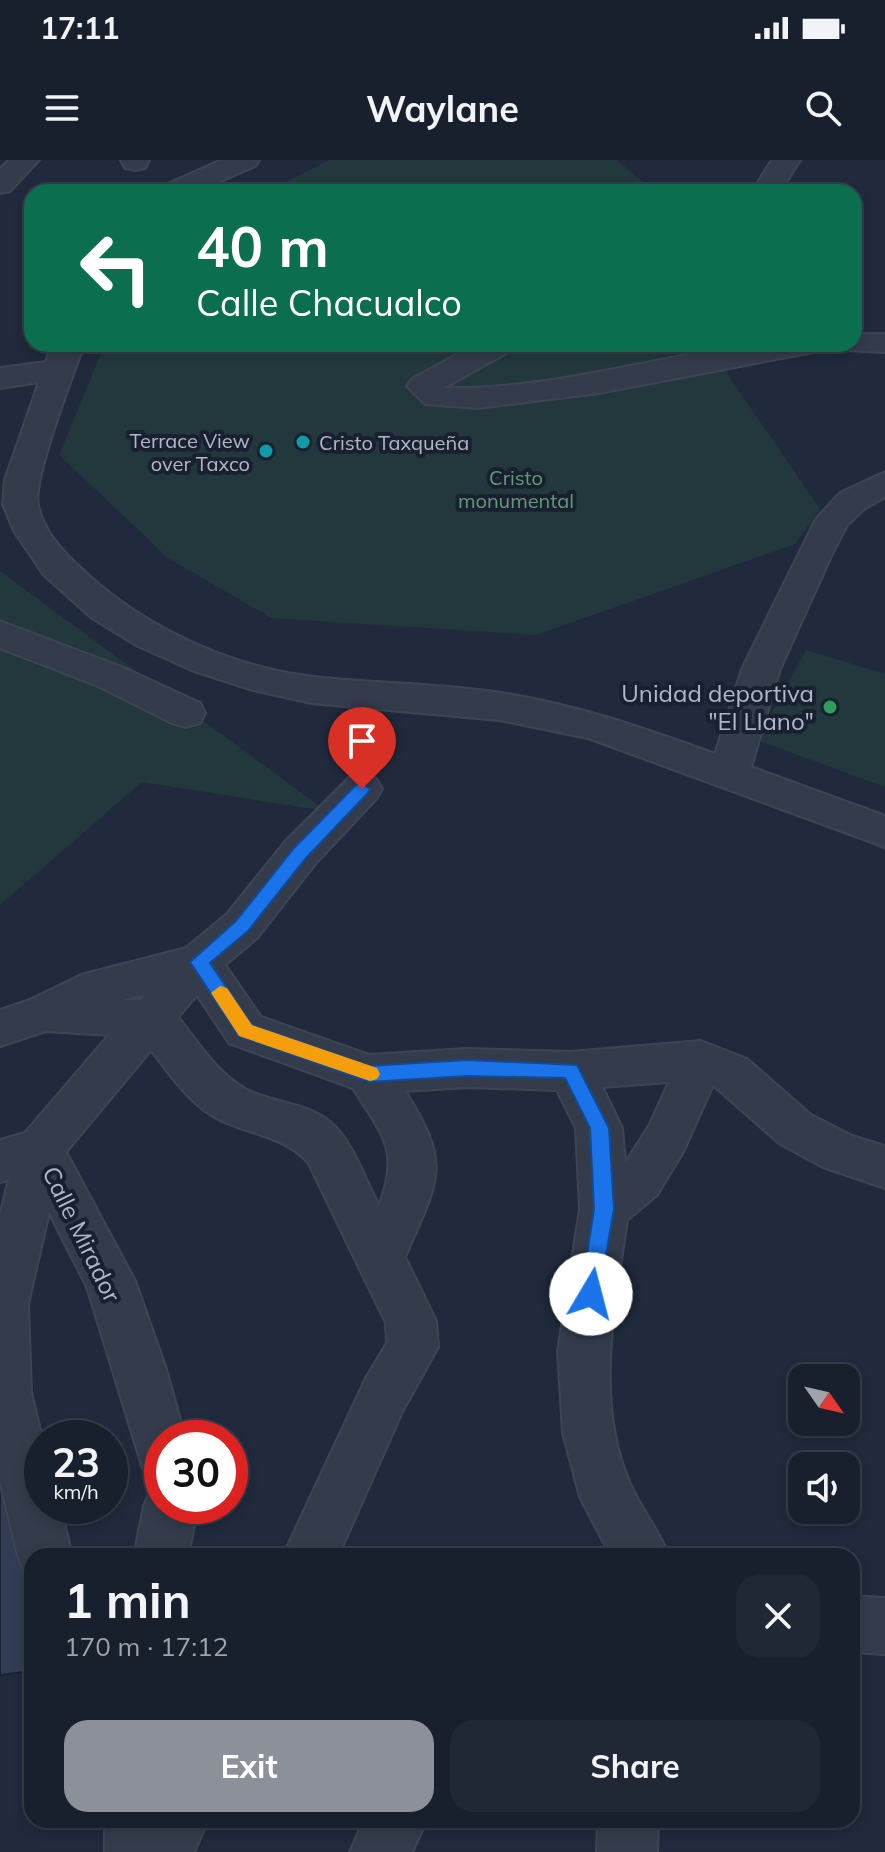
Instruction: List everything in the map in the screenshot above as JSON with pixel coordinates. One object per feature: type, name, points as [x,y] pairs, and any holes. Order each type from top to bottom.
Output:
[{"type":"street","points":[[191,184],[245,160]]},
{"type":"street","points":[[771,184],[786,160]]},
{"type":"street","points":[[862,343],[885,343]]},
{"type":"street","points":[[485,352],[423,386],[436,397],[477,398],[599,383],[765,352]]},
{"type":"street","points":[[0,378],[64,357]]},
{"type":"street","points":[[64,357],[22,480],[20,504],[31,531],[57,567],[105,609],[151,637],[207,662],[253,677],[311,690],[499,706],[594,725],[885,832]]},
{"type":"street","points":[[729,774],[761,669],[815,552],[833,519],[852,501],[885,483]]},
{"type":"street","points":[[0,634],[111,677],[186,713]]},
{"type":"street","points":[[43,1548],[5,1393],[2,1304],[20,1155],[153,1019],[199,962],[242,926],[300,853],[362,789]]},
{"type":"street","points":[[0,1028],[44,1014],[81,993],[199,962]]},
{"type":"street","points":[[199,962],[245,1030],[369,1074],[467,1068],[571,1071],[701,1060],[731,1072],[795,1129],[840,1153],[885,1167]]},
{"type":"street","points":[[44,1014],[153,1019],[210,1088],[230,1103],[299,1125],[314,1134],[325,1148],[381,1256],[411,1321],[413,1347],[384,1395],[342,1493],[314,1548]]},
{"type":"street","points":[[604,1209],[640,1180],[660,1149],[701,1060]]},
{"type":"street","points":[[571,1071],[599,1128],[604,1209],[583,1351],[589,1433],[607,1497],[637,1548]]},
{"type":"street","points":[[369,1074],[401,1126],[414,1159],[408,1191],[381,1256]]},
{"type":"street","name":"Calle Mirador","points":[[20,1155],[110,1281],[154,1420]]},
{"type":"street","points":[[163,1548],[167,1524]]},
{"type":"street","points":[[860,1625],[885,1627]]},
{"type":"street","points":[[135,1828],[135,1852]]},
{"type":"street","points":[[162,1852],[174,1828]]},
{"type":"street","points":[[627,1852],[628,1828]]},
{"type":"green space","points":[[330,160],[617,160],[645,184],[281,184]]},
{"type":"green space","name":"Cristo monumental","points":[[102,352],[724,352],[728,375],[820,509],[795,544],[536,635],[271,618],[168,558],[59,455]]},
{"type":"green space","points":[[0,571],[326,811],[142,782],[0,905]]},
{"type":"green space","name":"Unidad deportiva \"El Llano\"","points":[[806,650],[885,674],[885,787],[757,740]]},
{"type":"building","points":[[10,1434],[27,1548],[24,1548],[24,1672],[0,1675],[0,1438]]},
{"type":"slow traffic","points":[[220,993],[245,1030],[370,1074]]},
{"type":"place","name":"Cristo Taxqueña","points":[[303,442]]},
{"type":"place","name":"Terrace View over Taxco","points":[[266,451]]},
{"type":"place","name":"Unidad deportiva \"El Llano\"","points":[[830,707]]},
{"type":"route","points":[[362,789],[300,853],[242,926],[199,962],[245,1030],[369,1074],[467,1068],[571,1071],[599,1128],[604,1209],[591,1294]]}]
